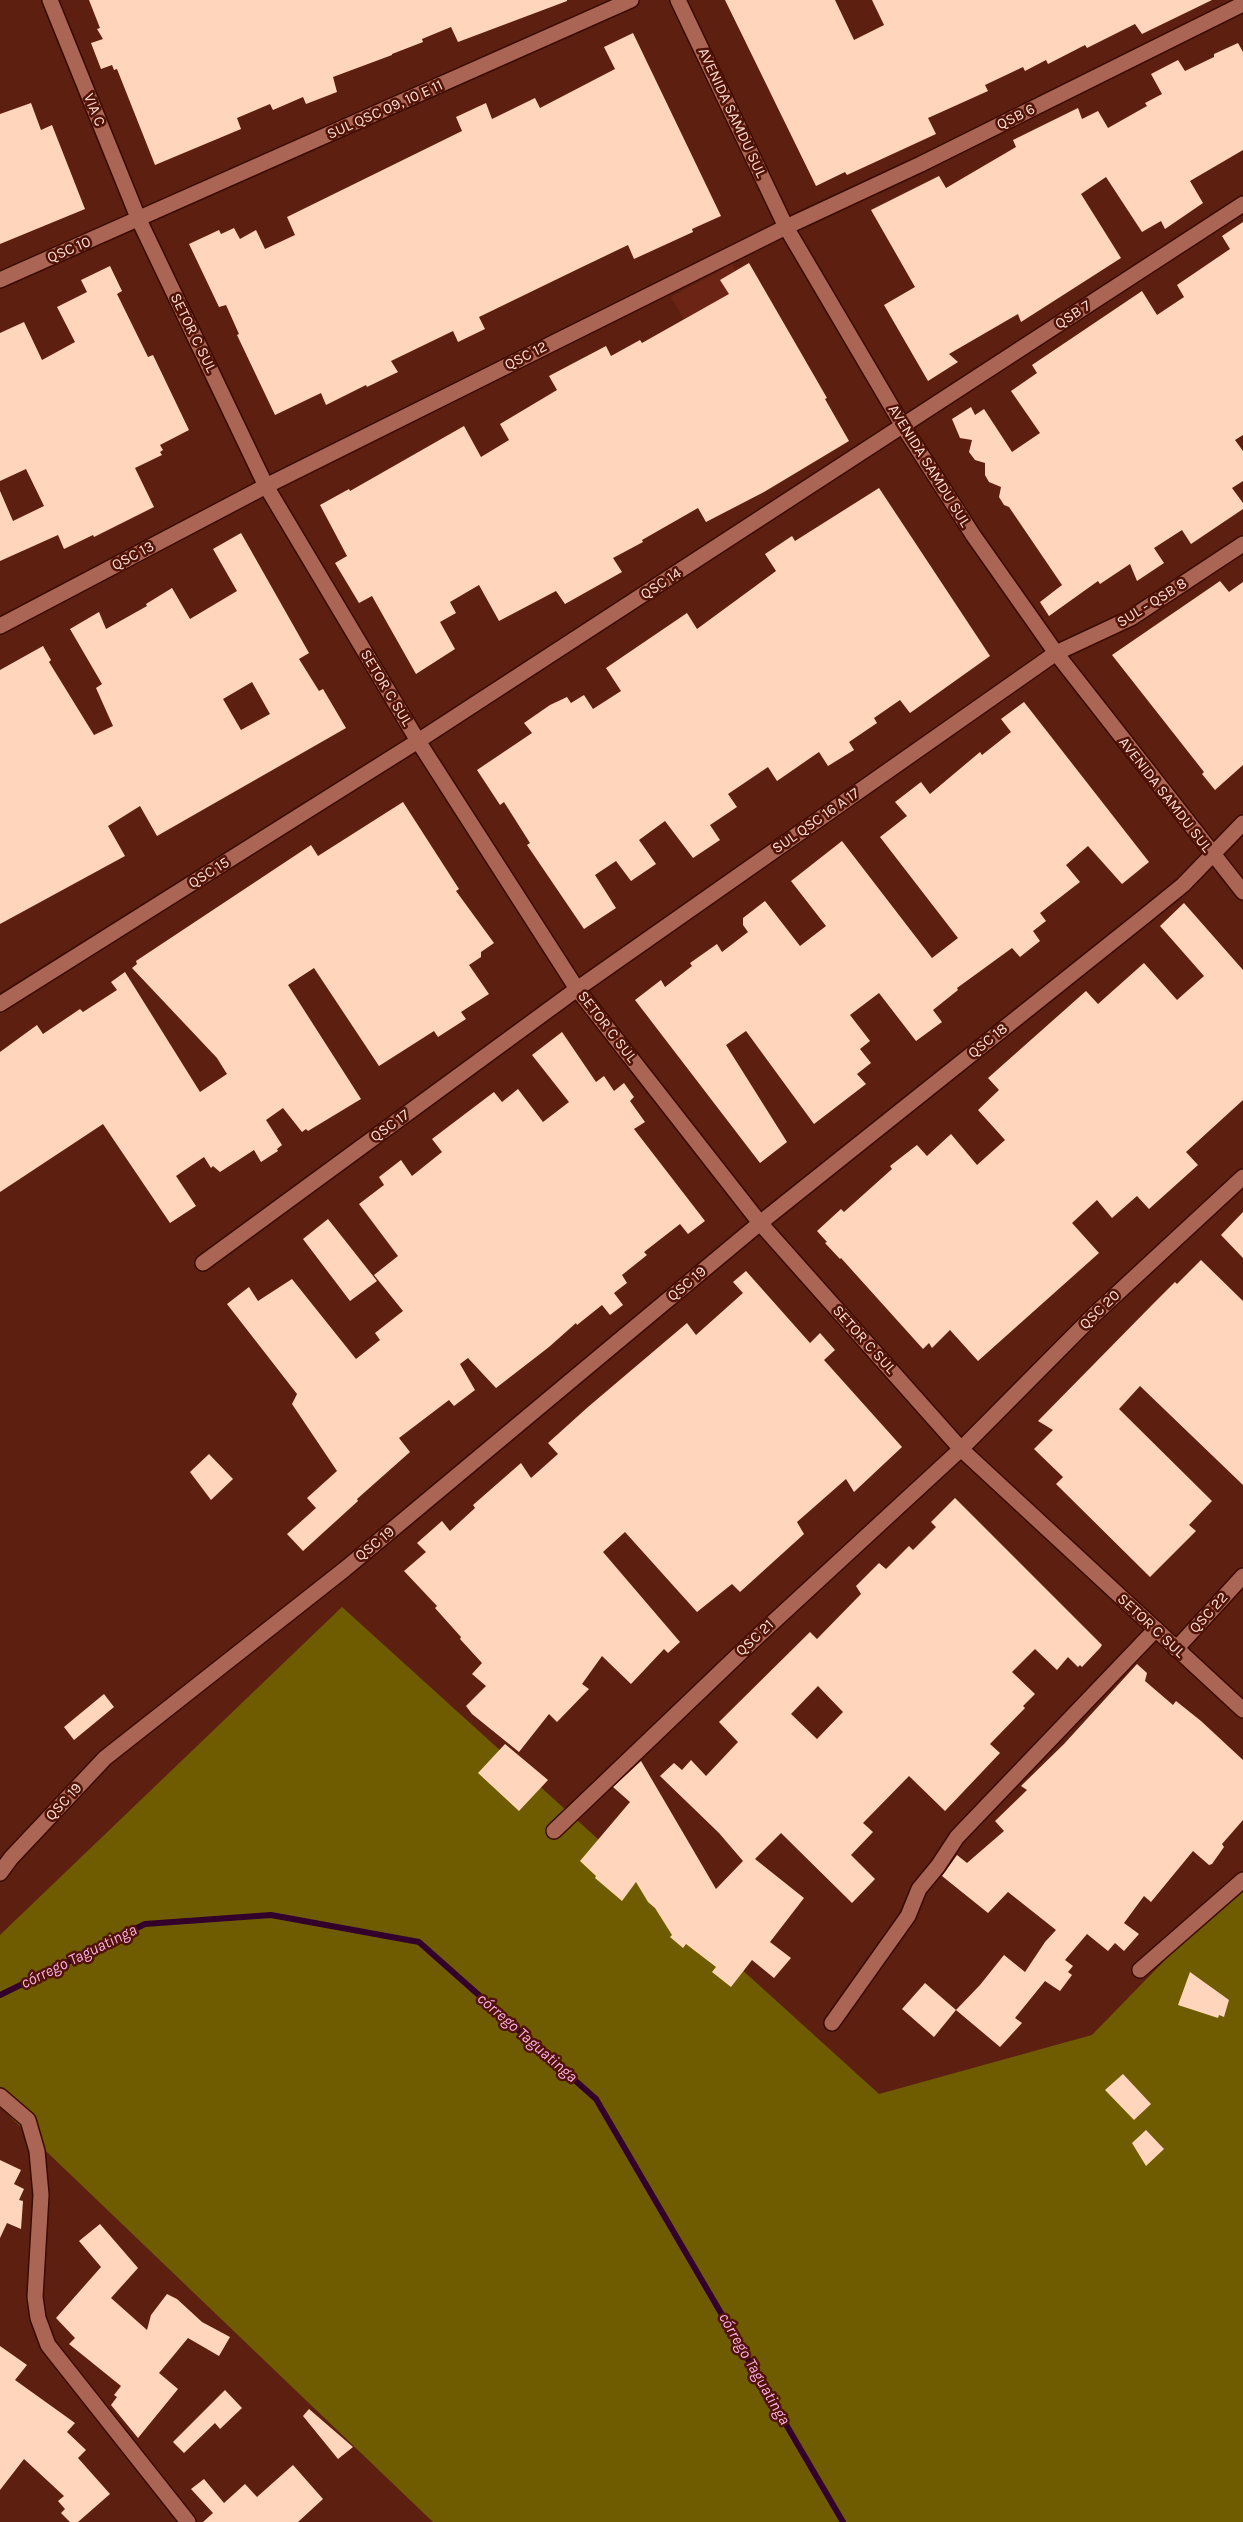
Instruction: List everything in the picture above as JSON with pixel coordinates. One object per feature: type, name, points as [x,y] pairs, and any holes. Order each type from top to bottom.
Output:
[{"type":"street","name":"VIA C","points":[[50,0],[139,220]]},
{"type":"street","name":"SUL QSC 09, 10 E 11","points":[[139,220],[631,0]]},
{"type":"street","name":"AVENIDA SAMDU SUL","points":[[678,0],[786,227],[903,426],[984,551],[1056,653],[1212,855],[1243,892]]},
{"type":"street","name":"QSB 6","points":[[786,227],[921,164],[1243,4]]},
{"type":"street","name":"QSB 7","points":[[903,426],[1243,204]]},
{"type":"street","name":"QSC 10","points":[[0,280],[139,220]]},
{"type":"street","name":"SETOR C SUL","points":[[139,220],[266,486],[418,741],[577,988],[760,1223],[961,1449],[1243,1710]]},
{"type":"street","name":"QSC 12","points":[[266,486],[786,227]]},
{"type":"street","name":"QSC 14","points":[[418,741],[903,426]]},
{"type":"street","name":"QSC 13","points":[[0,626],[266,486]]},
{"type":"street","name":"SUL - QSB 8","points":[[1056,653],[1131,618],[1243,544]]},
{"type":"street","name":"SUL QSC 16 A 17","points":[[577,988],[1056,653]]},
{"type":"street","name":"QSC 15","points":[[0,1004],[418,741]]},
{"type":"street","name":"QSC 18","points":[[760,1223],[1183,885],[1243,823]]},
{"type":"street","name":"QSC 17","points":[[203,1263],[577,988]]},
{"type":"street","name":"QSC 20","points":[[961,1449],[1095,1314],[1243,1176]]},
{"type":"street","name":"QSC 19","points":[[0,1873],[11,1858],[105,1758],[360,1556],[760,1223]]},
{"type":"street","name":"QSC 21","points":[[554,1830],[757,1636],[961,1449]]},
{"type":"street","name":"QSC 22","points":[[1176,1649],[1243,1576]]},
{"type":"street","points":[[832,2023],[908,1916],[919,1889],[938,1866],[957,1837],[1156,1629]]},
{"type":"street","points":[[1140,1970],[1243,1880]]},
{"type":"street","points":[[0,2096],[28,2120],[37,2150],[41,2195],[35,2297],[38,2318],[48,2345],[188,2522]]},
{"type":"shaded area","points":[[732,264],[787,359],[726,394],[671,297]]},
{"type":"shaded area","points":[[342,1607],[879,2094],[1092,2035],[1243,1880],[1243,2522],[433,2522],[0,2107],[0,1935]]},
{"type":"building","points":[[89,0],[567,1],[458,42],[451,27],[422,39],[423,42],[333,77],[337,92],[306,104],[303,97],[273,110],[270,104],[237,118],[241,129],[155,165],[117,69],[114,70],[112,65],[101,69],[91,43],[103,39],[97,29],[100,28]]},
{"type":"building","points":[[725,0],[835,0],[854,40],[884,25],[872,0],[1212,0],[1142,34],[1135,24],[1087,48],[1085,45],[1048,64],[1046,60],[1025,71],[1023,67],[985,85],[988,91],[928,118],[936,134],[847,175],[845,172],[816,186]]},
{"type":"building","points":[[633,33],[721,216],[692,229],[693,232],[634,259],[628,245],[580,268],[479,317],[485,329],[458,342],[453,331],[391,361],[398,372],[367,387],[366,385],[326,405],[321,393],[275,415],[237,335],[239,334],[226,305],[219,307],[189,244],[219,230],[221,234],[234,228],[240,239],[256,230],[265,249],[295,235],[287,217],[462,131],[456,117],[486,103],[492,119],[535,98],[540,108],[615,69],[604,47]]},
{"type":"building","points":[[1238,43],[1243,52],[1243,150],[1190,181],[1203,203],[1165,229],[1161,221],[1142,232],[1106,177],[1081,194],[1121,258],[1021,322],[1018,314],[949,354],[958,362],[928,381],[884,305],[915,287],[871,210],[939,176],[946,188],[1016,147],[1013,140],[1078,108],[1082,119],[1098,111],[1108,128],[1147,106],[1145,103],[1162,94],[1151,74],[1178,60],[1185,71]]},
{"type":"building","points":[[31,103],[41,130],[52,125],[85,209],[0,244],[0,114]]},
{"type":"building","points":[[1243,222],[1243,435],[1235,440],[1243,451],[1243,481],[1232,488],[1243,503],[1243,509],[1191,544],[1182,530],[1154,548],[1164,563],[1137,581],[1130,564],[1100,584],[1098,581],[1049,616],[1040,602],[1062,585],[1009,507],[1004,505],[999,497],[1001,487],[989,482],[985,475],[985,463],[975,460],[969,452],[972,440],[960,438],[952,419],[971,407],[975,415],[984,409],[1012,452],[1040,433],[1011,391],[1037,373],[1032,365],[1142,291],[1157,315],[1184,297],[1177,285],[1230,249],[1222,236]]},
{"type":"building","points":[[749,263],[827,398],[825,399],[849,441],[764,492],[706,522],[698,508],[642,540],[643,542],[613,558],[622,572],[565,604],[556,591],[499,621],[479,585],[450,602],[456,613],[440,622],[455,649],[416,674],[372,596],[359,603],[335,563],[347,556],[320,505],[349,489],[350,491],[464,426],[481,457],[509,440],[500,424],[557,390],[549,376],[606,346],[611,356],[640,340],[642,343],[729,294],[720,280]]},
{"type":"building","points":[[110,266],[122,291],[117,294],[148,357],[153,355],[189,430],[160,445],[163,450],[160,452],[162,455],[135,468],[154,507],[94,537],[93,535],[64,549],[58,535],[0,561],[0,491],[13,521],[44,506],[26,469],[0,481],[0,333],[24,322],[42,360],[75,342],[57,307],[87,292],[81,280]]},
{"type":"building","points":[[879,488],[990,656],[910,713],[900,700],[874,718],[877,723],[849,742],[854,750],[828,766],[819,752],[777,781],[768,767],[728,794],[737,807],[710,825],[720,840],[693,858],[665,821],[639,840],[656,864],[631,881],[616,861],[595,875],[616,908],[584,929],[527,845],[530,843],[504,802],[500,805],[477,770],[532,733],[524,723],[550,705],[567,697],[571,703],[584,695],[593,709],[621,691],[606,668],[687,613],[697,629],[776,571],[765,554],[792,536],[795,541]]},
{"type":"building","points":[[241,533],[309,653],[299,659],[319,691],[323,689],[346,728],[157,836],[140,806],[108,826],[125,856],[0,924],[0,670],[43,646],[51,660],[49,662],[94,735],[113,726],[96,688],[102,684],[70,629],[99,612],[106,629],[147,606],[146,604],[172,588],[190,619],[237,591],[213,549]],"holes":[[[252,682],[270,714],[241,730],[223,699]]]},
{"type":"building","points":[[1220,581],[1229,592],[1243,582],[1243,765],[1215,790],[1202,774],[1204,772],[1112,655]]},
{"type":"building","points":[[1024,702],[1149,862],[1122,884],[1088,846],[1066,865],[1080,882],[1040,913],[1046,921],[1033,931],[1040,941],[1020,957],[1012,948],[957,988],[958,990],[933,1010],[942,1022],[916,1041],[879,993],[850,1015],[870,1041],[860,1049],[871,1063],[857,1074],[866,1084],[814,1124],[746,1031],[726,1045],[787,1142],[760,1163],[635,1000],[661,980],[665,987],[692,966],[690,963],[717,944],[722,952],[748,932],[743,925],[743,918],[765,901],[800,946],[826,926],[791,881],[842,841],[932,958],[958,938],[880,837],[907,816],[895,802],[921,782],[930,794],[980,752],[982,755],[1011,732],[1001,719]]},
{"type":"building","points":[[403,802],[459,889],[456,891],[494,943],[481,952],[481,957],[469,965],[489,994],[461,1012],[466,1019],[438,1037],[434,1031],[379,1066],[314,968],[288,985],[361,1099],[308,1131],[306,1129],[302,1132],[283,1108],[266,1120],[282,1145],[277,1149],[278,1151],[261,1162],[254,1150],[220,1172],[213,1166],[211,1168],[204,1157],[176,1176],[196,1206],[170,1223],[103,1124],[0,1192],[0,1052],[37,1025],[43,1034],[80,1009],[83,1012],[117,990],[111,982],[125,972],[200,1092],[227,1074],[217,1058],[132,968],[137,964],[136,961],[311,845],[318,856]]},
{"type":"building","points":[[1184,903],[1243,970],[1243,1100],[1186,1152],[1198,1165],[1149,1209],[1137,1196],[1112,1218],[1097,1200],[1072,1223],[1099,1253],[978,1361],[950,1330],[932,1348],[929,1343],[923,1349],[841,1258],[825,1243],[827,1242],[817,1231],[841,1209],[844,1212],[892,1169],[890,1166],[917,1145],[927,1156],[951,1134],[977,1165],[1005,1140],[978,1110],[999,1090],[988,1078],[1086,991],[1098,1004],[1144,963],[1177,1000],[1204,976],[1160,926]]},
{"type":"building","points":[[562,1032],[596,1082],[604,1076],[614,1091],[624,1083],[634,1097],[630,1101],[645,1122],[634,1129],[705,1221],[688,1234],[680,1224],[644,1252],[647,1255],[622,1275],[627,1283],[614,1293],[623,1305],[610,1315],[602,1305],[577,1325],[576,1323],[549,1347],[496,1388],[468,1358],[460,1364],[475,1390],[454,1406],[449,1400],[399,1438],[410,1452],[303,1551],[287,1534],[316,1508],[307,1498],[337,1471],[292,1404],[297,1394],[227,1304],[249,1287],[258,1301],[292,1279],[356,1359],[380,1340],[375,1333],[403,1311],[374,1275],[398,1256],[359,1204],[384,1185],[379,1177],[401,1160],[412,1176],[442,1152],[432,1139],[494,1092],[502,1102],[518,1089],[543,1122],[569,1102],[532,1055]]},
{"type":"building","points":[[1243,1212],[1243,1258],[1221,1235]]},
{"type":"building","points":[[328,1219],[377,1281],[350,1301],[303,1239]]},
{"type":"building","points":[[1201,1260],[1243,1301],[1243,1485],[1140,1386],[1119,1409],[1212,1501],[1189,1525],[1196,1531],[1150,1577],[1056,1484],[1063,1477],[1034,1449],[1053,1430],[1038,1421],[1175,1282],[1177,1284]]},
{"type":"building","points":[[746,1271],[810,1343],[820,1333],[835,1350],[824,1360],[902,1447],[854,1492],[846,1479],[797,1522],[804,1534],[740,1592],[732,1584],[697,1612],[625,1532],[603,1552],[680,1642],[668,1653],[664,1649],[631,1684],[602,1656],[582,1684],[589,1689],[557,1722],[549,1714],[519,1752],[472,1714],[466,1706],[486,1686],[472,1674],[482,1663],[435,1608],[437,1606],[404,1571],[426,1552],[417,1543],[442,1521],[450,1531],[475,1508],[473,1505],[521,1463],[531,1478],[558,1454],[548,1443],[588,1407],[687,1323],[696,1335],[743,1293],[733,1282]]},
{"type":"building","points":[[209,1454],[233,1479],[211,1500],[190,1472]]},
{"type":"building","points":[[955,1498],[1102,1645],[1082,1667],[1080,1665],[1078,1667],[1068,1657],[1057,1670],[1035,1649],[1012,1672],[1035,1694],[1023,1706],[1025,1708],[990,1744],[1000,1753],[945,1811],[909,1776],[863,1823],[873,1832],[851,1855],[875,1879],[852,1903],[781,1833],[755,1859],[804,1898],[770,1942],[791,1958],[774,1978],[752,1960],[731,1987],[712,1972],[716,1967],[686,1944],[683,1948],[670,1937],[672,1935],[636,1882],[622,1901],[595,1878],[596,1876],[580,1861],[630,1802],[613,1787],[641,1761],[716,1889],[743,1861],[719,1833],[660,1776],[674,1763],[682,1770],[691,1760],[706,1776],[738,1742],[719,1722],[810,1632],[817,1639],[861,1594],[856,1586],[879,1563],[886,1569],[909,1546],[913,1550],[936,1527],[931,1522]],"holes":[[[818,1686],[843,1712],[817,1739],[791,1714]]]},
{"type":"building","points":[[1137,1664],[1147,1673],[1145,1681],[1173,1705],[1176,1701],[1201,1721],[1243,1760],[1243,1820],[1222,1844],[1224,1847],[1212,1864],[1209,1865],[1193,1851],[1151,1902],[1144,1896],[1124,1923],[1139,1934],[1124,1951],[1115,1943],[1108,1951],[1087,1934],[1065,1960],[1073,1966],[1068,1972],[1072,1975],[1060,1991],[1045,1981],[1015,2018],[1022,2023],[1000,2047],[956,2010],[980,1985],[1004,1955],[1025,1972],[1045,1942],[1056,1930],[1008,1892],[988,1913],[942,1876],[957,1855],[967,1863],[1004,1831],[995,1821],[1027,1790],[1021,1786],[1064,1744]]},
{"type":"building","points":[[104,1694],[114,1707],[74,1740],[64,1727]]},
{"type":"building","points":[[505,1744],[548,1780],[519,1811],[478,1773]]},
{"type":"building","points":[[1190,1972],[1229,2000],[1224,2017],[1219,2015],[1218,2018],[1178,2005]]},
{"type":"building","points":[[925,1983],[956,2010],[934,2037],[902,2009]]},
{"type":"building","points":[[1123,2074],[1151,2104],[1134,2120],[1105,2090]]},
{"type":"building","points":[[1146,2130],[1164,2149],[1146,2166],[1132,2143]]},
{"type":"building","points":[[0,2160],[21,2170],[14,2184],[24,2189],[19,2200],[23,2201],[21,2229],[7,2223],[0,2238]]},
{"type":"building","points":[[100,2224],[138,2268],[111,2298],[147,2330],[151,2315],[167,2294],[177,2299],[202,2322],[230,2337],[219,2356],[188,2338],[159,2373],[178,2389],[138,2438],[111,2405],[117,2397],[114,2395],[121,2386],[69,2344],[75,2338],[56,2318],[101,2267],[79,2241]]},
{"type":"building","points":[[0,2346],[27,2365],[15,2380],[75,2423],[67,2432],[86,2450],[78,2458],[110,2494],[78,2522],[70,2522],[61,2513],[65,2509],[58,2501],[64,2496],[24,2459],[0,2490]]},
{"type":"building","points":[[225,2390],[242,2408],[220,2429],[215,2423],[184,2453],[173,2442]]},
{"type":"building","points":[[309,2409],[353,2447],[338,2459],[303,2416]]},
{"type":"building","points":[[293,2465],[323,2499],[298,2522],[203,2522],[213,2513],[191,2489],[204,2479],[224,2503],[245,2484],[257,2497]]},
{"type":"waterway","name":"córrego Taguatinga","points":[[0,1995],[145,1924],[271,1915],[419,1942],[596,2099],[843,2522]]}]
